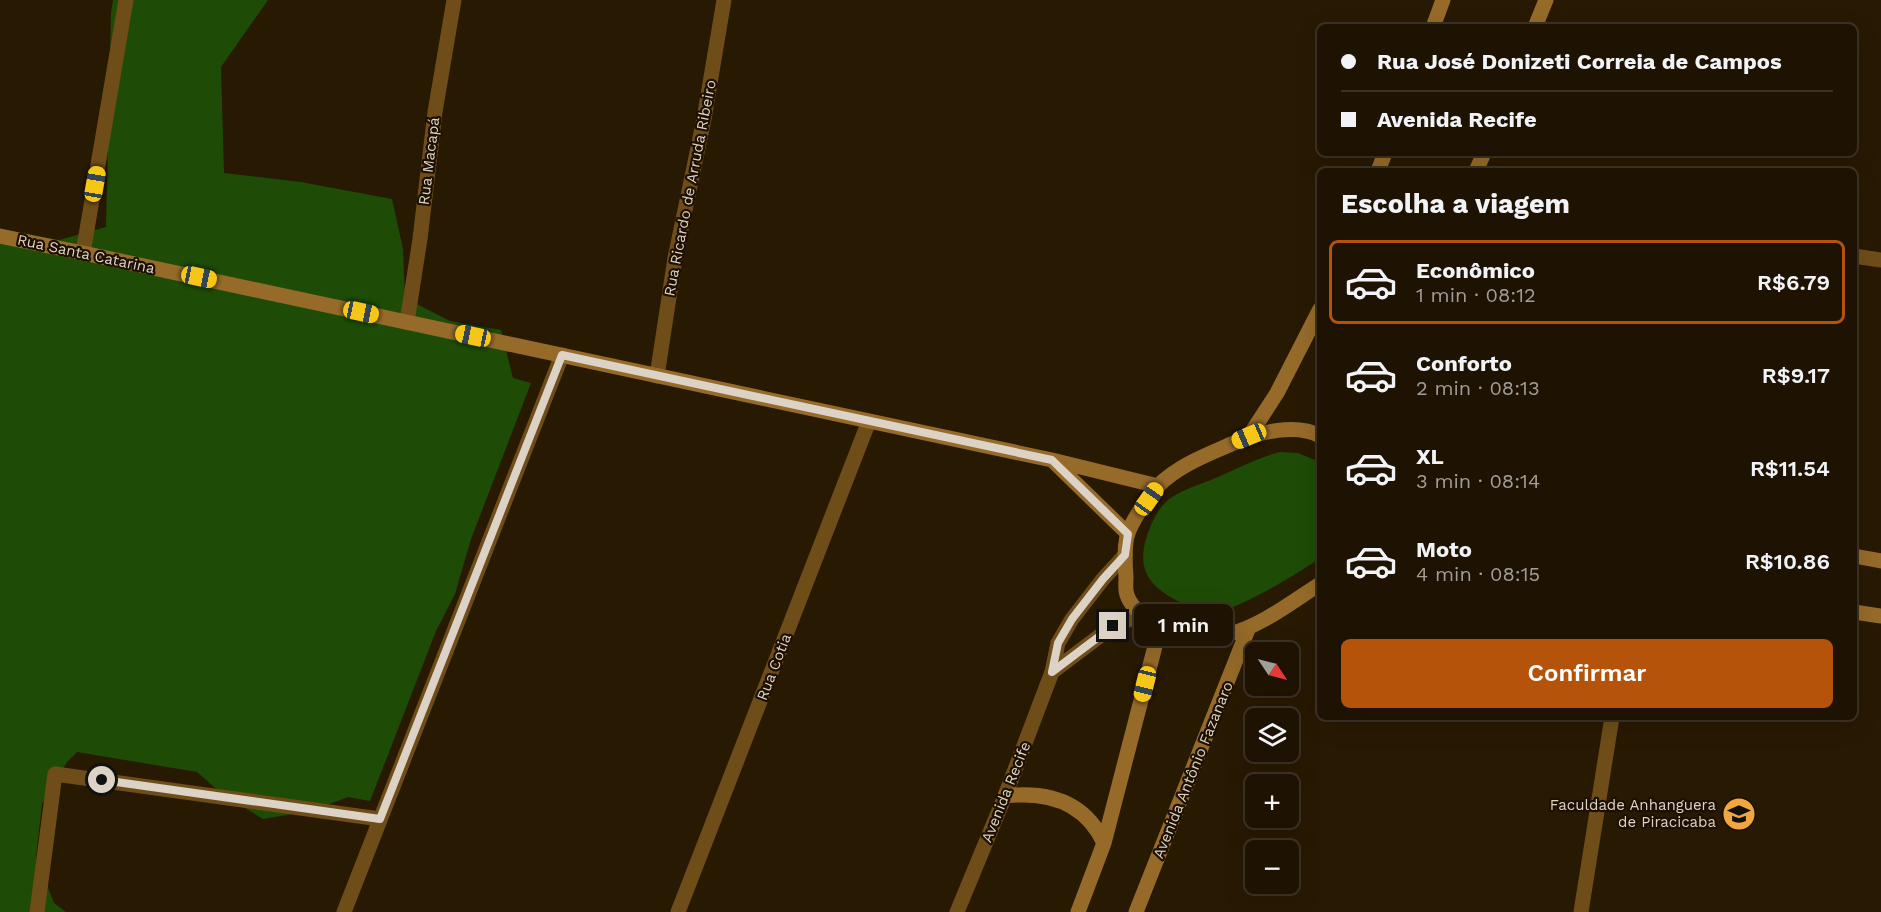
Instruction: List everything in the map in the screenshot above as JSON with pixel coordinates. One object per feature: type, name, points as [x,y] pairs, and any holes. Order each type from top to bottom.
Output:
[{"type":"main road","points":[[1434,24],[1443,0]]},
{"type":"main road","points":[[1536,24],[1546,0]]},
{"type":"main road","name":"Rua Santa Catarina","points":[[0,236],[1052,460],[1158,486]]},
{"type":"main road","points":[[1249,436],[1277,393],[1317,315]]},
{"type":"main road","points":[[1317,435],[1290,430],[1272,431],[1249,436],[1193,460],[1158,486],[1139,512],[1128,534],[1125,555],[1127,596],[1140,615],[1160,627],[1191,638],[1228,634],[1249,627],[1317,586]]},
{"type":"main road","points":[[1052,460],[1128,534]]},
{"type":"main road","points":[[1857,557],[1881,561]]},
{"type":"main road","points":[[1857,612],[1881,616]]},
{"type":"main road","points":[[1078,912],[1104,843],[1160,627]]},
{"type":"main road","name":"Avenida Antônio Fazanaro","points":[[1136,912],[1249,627]]},
{"type":"main road","points":[[1005,796],[1038,795],[1070,805],[1092,822],[1104,843]]},
{"type":"street","points":[[83,253],[126,0]]},
{"type":"street","name":"Rua Macapá","points":[[407,322],[420,239],[435,112],[454,0]]},
{"type":"street","name":"Rua Ricardo de Arruda Ribeiro","points":[[657,376],[675,258],[704,119],[724,0]]},
{"type":"street","points":[[1857,256],[1881,260]]},
{"type":"street","points":[[344,912],[562,355]]},
{"type":"street","name":"Rua Cotia","points":[[678,912],[869,421]]},
{"type":"street","name":"Avenida Recife","points":[[957,912],[1005,796],[1052,672],[1058,643],[1072,619],[1125,555]]},
{"type":"street","points":[[1052,672],[1113,626],[1140,615]]},
{"type":"street","points":[[1581,912],[1612,720]]},
{"type":"street","points":[[38,912],[56,774],[380,819]]},
{"type":"green space","points":[[113,0],[268,0],[221,67],[224,173],[301,182],[392,199],[403,249],[405,298],[450,321],[501,330],[513,378],[531,383],[471,539],[455,594],[436,631],[370,801],[348,797],[311,811],[263,819],[221,793],[197,772],[77,752],[67,762],[42,804],[36,857],[54,903],[66,912],[0,912],[0,230],[59,240],[106,227]]},
{"type":"green space","points":[[1279,452],[1298,453],[1317,461],[1317,560],[1268,590],[1237,605],[1214,612],[1197,609],[1160,590],[1147,575],[1143,556],[1149,530],[1163,505],[1173,496]]},
{"type":"place","name":"Faculdade Anhanguera de Piracicaba","points":[[1739,814]]},
{"type":"route","points":[[102,780],[380,819],[562,355],[1052,460],[1128,534],[1125,555],[1072,619],[1058,643],[1052,672],[1113,626]]}]
